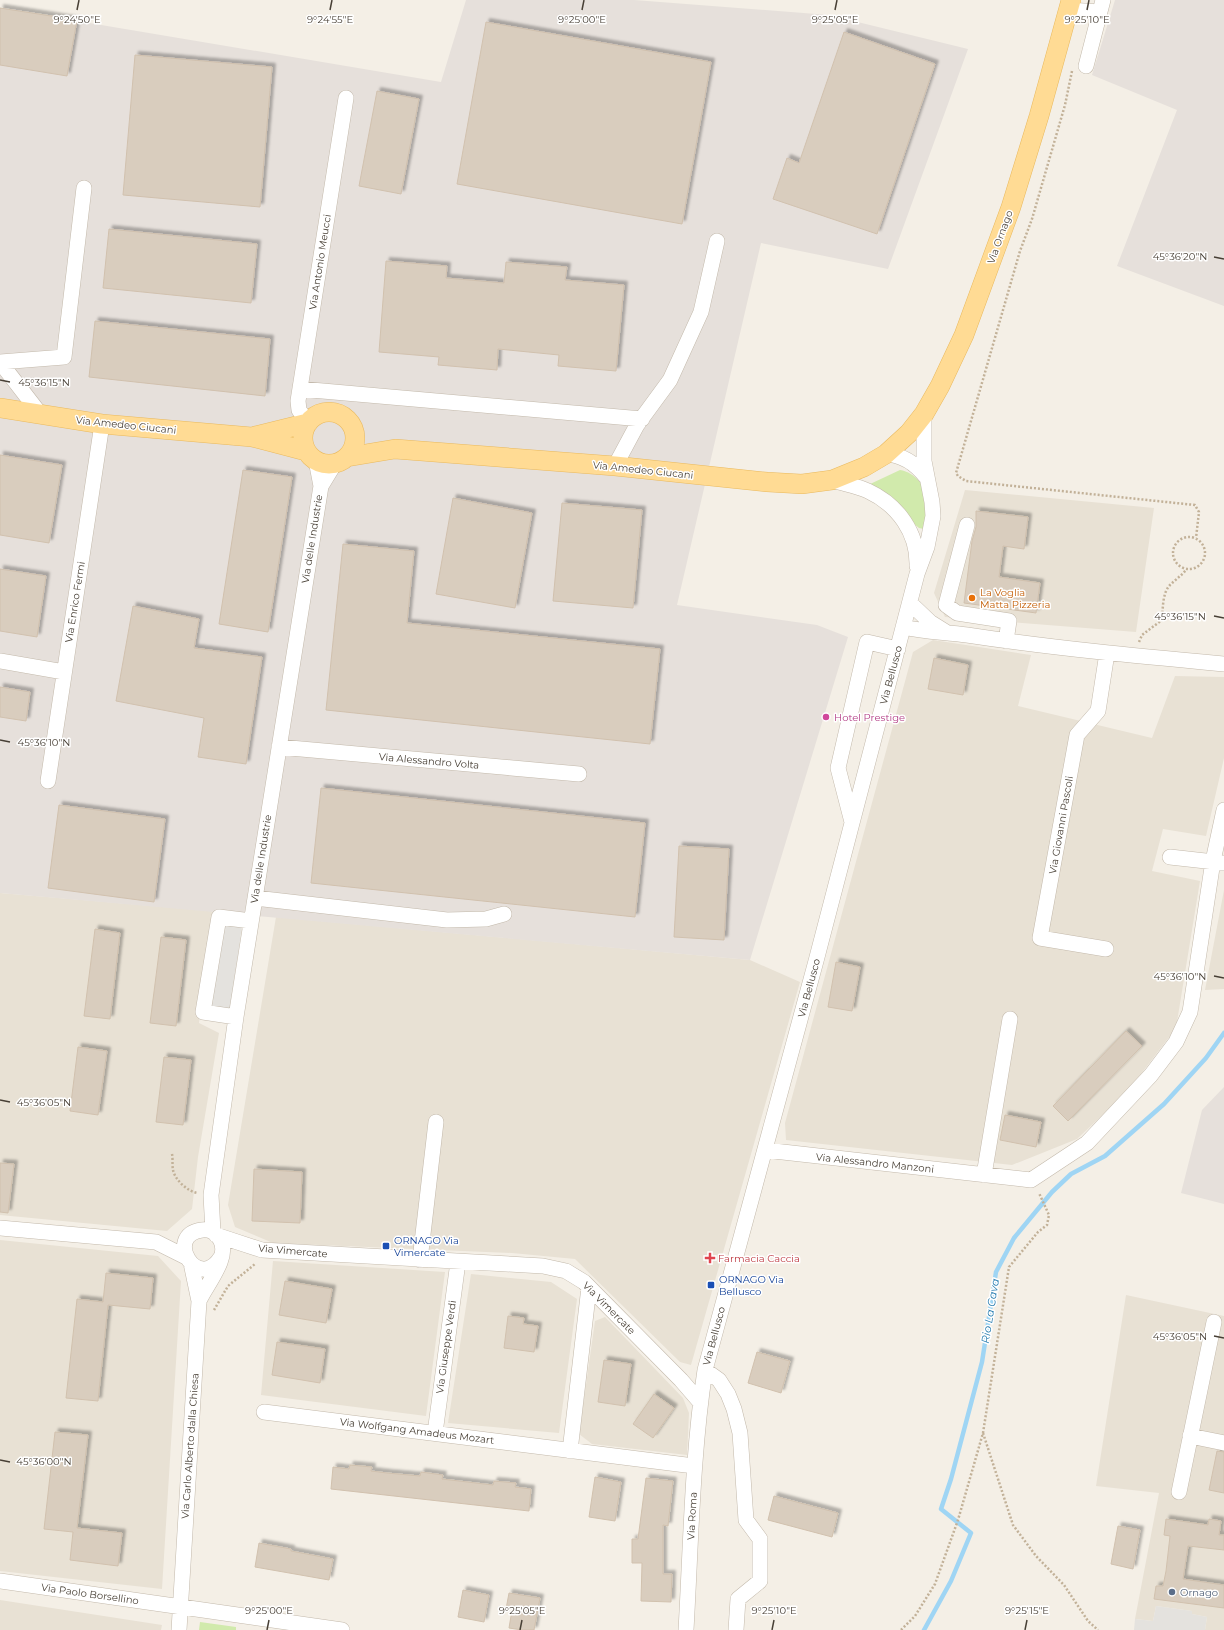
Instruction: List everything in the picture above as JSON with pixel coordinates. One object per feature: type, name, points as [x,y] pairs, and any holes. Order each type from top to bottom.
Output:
[{"type":"main road","name":"Via Ornago","points":[[886,454],[909,433],[924,414],[940,386],[964,335],[1011,207],[1039,116],[1070,5]]},
{"type":"main road","name":"Via Amedeo Ciucani","points":[[0,408],[102,424],[252,437],[311,455],[325,464],[395,448]]},
{"type":"main road","name":"Via Amedeo Ciucani","points":[[252,437],[308,423],[318,414],[332,412],[345,417],[353,429],[368,438],[395,448],[615,466],[767,482],[802,484],[832,480],[864,467],[886,454]]},
{"type":"main road","points":[[308,423],[303,435],[311,455]]},
{"type":"main road","points":[[341,460],[354,445],[355,437],[353,429]]},
{"type":"street","points":[[1070,5],[1102,6],[1079,68]]},
{"type":"street","name":"Via Antonio Meucci","points":[[308,423],[298,407],[300,389],[346,98]]},
{"type":"street","points":[[0,362],[64,357],[84,188]]},
{"type":"street","points":[[615,466],[642,419],[670,380],[701,312],[717,241]]},
{"type":"street","points":[[0,362],[41,414]]},
{"type":"street","points":[[300,389],[642,419]]},
{"type":"street","name":"Via Bellusco","points":[[700,1402],[705,1370],[853,822],[917,574],[927,547],[932,523],[932,502],[923,456],[924,414]]},
{"type":"street","name":"Via Enrico Fermi","points":[[48,781],[102,424]]},
{"type":"street","points":[[886,454],[892,454],[908,460],[926,477]]},
{"type":"street","name":"Via delle Industrie","points":[[215,1234],[211,1195],[236,1017],[320,486],[311,455]]},
{"type":"street","name":"Via delle Industrie","points":[[320,486],[341,460]]},
{"type":"street","name":"Via Bellusco","points":[[832,480],[868,491],[887,502],[895,509],[907,524],[914,540],[917,550],[917,574]]},
{"type":"street","points":[[967,525],[946,606],[957,613],[1009,621],[1006,641]]},
{"type":"street","points":[[910,602],[930,622],[946,632]]},
{"type":"street","points":[[903,627],[926,632],[946,632],[1107,653],[1224,664]]},
{"type":"street","points":[[853,822],[838,768],[867,642],[898,649]]},
{"type":"street","name":"Via Giovanni Pascoli","points":[[1106,949],[1040,938],[1077,735],[1098,711],[1107,653]]},
{"type":"street","points":[[0,661],[64,672]]},
{"type":"street","name":"Via Alessandro Volta","points":[[279,747],[578,774]]},
{"type":"street","name":"Via Alessandro Manzoni","points":[[765,1150],[1032,1180],[1087,1143],[1151,1075],[1176,1042],[1190,1012],[1218,862],[1224,810]]},
{"type":"street","points":[[1170,857],[1218,862]]},
{"type":"street","points":[[255,898],[447,920],[486,919],[504,914]]},
{"type":"street","points":[[236,1017],[203,1012],[218,917],[251,921]]},
{"type":"street","points":[[984,1175],[1010,1019]]},
{"type":"street","points":[[420,1260],[436,1122]]},
{"type":"street","points":[[0,1228],[156,1242],[190,1235],[203,1230],[215,1234],[220,1239],[223,1246],[221,1257],[215,1274],[199,1301]]},
{"type":"street","name":"Via Vimercate","points":[[215,1234],[262,1250],[558,1268],[574,1274],[589,1287],[681,1380],[700,1402]]},
{"type":"street","points":[[189,1260],[185,1246],[190,1235]]},
{"type":"street","points":[[156,1242],[189,1260],[199,1268],[208,1268],[216,1264],[221,1257]]},
{"type":"street","name":"Via Carlo Alberto dalla Chiesa","points":[[179,1630],[199,1301],[189,1260]]},
{"type":"street","name":"Via Giuseppe Verdi","points":[[435,1433],[458,1262]]},
{"type":"street","points":[[570,1451],[589,1287]]},
{"type":"street","points":[[1179,1492],[1214,1322]]},
{"type":"street","points":[[705,1370],[719,1380],[728,1394],[734,1409],[740,1433],[746,1520],[760,1539],[760,1581],[738,1599],[736,1630]]},
{"type":"street","name":"Via Roma","points":[[686,1630],[700,1402]]},
{"type":"street","name":"Via Wolfgang Amadeus Mozart","points":[[264,1412],[686,1465]]},
{"type":"street","points":[[1190,1436],[1224,1443]]},
{"type":"street","name":"Via Paolo Borsellino","points":[[0,1581],[342,1630]]},
{"type":"path","points":[[1079,68],[1065,105],[1035,212],[1020,251],[956,473],[966,481],[1195,505],[1199,512],[1196,538]]},
{"type":"path","points":[[1135,656],[1142,635],[1162,620],[1166,593],[1169,586],[1186,570],[1198,567],[1204,558],[1204,547],[1196,538],[1185,537],[1179,540],[1173,549],[1173,558],[1176,563],[1186,570]]},
{"type":"path","points":[[172,1154],[173,1170],[177,1178],[192,1192],[211,1195]]},
{"type":"path","points":[[901,1630],[915,1616],[935,1584],[958,1520],[983,1433],[1009,1267],[1038,1232],[1047,1225],[1049,1215],[1038,1192]]},
{"type":"path","points":[[983,1433],[1013,1525],[1036,1556],[1064,1585],[1088,1621],[1098,1630]]},
{"type":"shaded area","points":[[466,0],[634,0],[829,15],[968,49],[888,269],[761,243],[677,605],[817,625],[848,637],[750,960],[0,893],[0,8],[441,82]]},
{"type":"shaded area","points":[[1115,0],[1224,0],[1224,306],[1117,266],[1177,110],[1092,75]]},
{"type":"shaded area","points":[[965,490],[1154,508],[1136,632],[945,617],[934,593]]},
{"type":"shaded area","points":[[933,640],[1031,655],[1018,706],[1152,738],[1175,676],[1224,677],[1224,758],[1206,836],[1163,829],[1152,871],[1200,881],[1176,1028],[1128,1091],[1077,1139],[1012,1165],[786,1140],[785,1123],[913,652]]},
{"type":"shaded area","points":[[1224,890],[1224,989],[1205,990]]},
{"type":"shaded area","points":[[0,893],[212,911],[199,1023],[219,1033],[198,1157],[192,1209],[167,1231],[0,1215]]},
{"type":"shaded area","points":[[219,917],[243,920],[229,1016],[203,1012]]},
{"type":"shaded area","points":[[276,917],[750,960],[800,982],[691,1365],[680,1362],[575,1259],[512,1253],[273,1243],[235,1227],[228,1205]]},
{"type":"shaded area","points":[[1224,1087],[1224,1204],[1181,1193],[1202,1110]]},
{"type":"shaded area","points":[[0,1240],[158,1256],[181,1281],[162,1589],[0,1571]]},
{"type":"shaded area","points":[[273,1261],[445,1272],[426,1416],[261,1395]]},
{"type":"shaded area","points":[[471,1274],[551,1282],[577,1299],[559,1433],[448,1423]]},
{"type":"shaded area","points":[[1126,1295],[1224,1316],[1224,1630],[1205,1630],[1207,1617],[1192,1614],[1192,1611],[1156,1606],[1153,1621],[1135,1619],[1159,1493],[1096,1486]]},
{"type":"shaded area","points":[[605,1317],[683,1398],[689,1413],[687,1455],[592,1444],[579,1434],[595,1321]]},
{"type":"shaded area","points":[[0,1600],[162,1625],[161,1630],[0,1630]]},
{"type":"shaded area","points":[[1156,1606],[1192,1611],[1192,1614],[1207,1617],[1205,1630],[1134,1630],[1135,1619],[1153,1621]]},
{"type":"green space","points":[[900,470],[906,471],[915,477],[926,492],[928,507],[924,529],[919,528],[868,485]]},
{"type":"green space","points":[[200,1622],[236,1627],[236,1630],[199,1630]]},
{"type":"building","points":[[0,8],[77,20],[67,76],[0,65]]},
{"type":"building","points":[[486,22],[711,62],[682,224],[457,184]]},
{"type":"building","points":[[844,32],[935,64],[877,234],[773,199],[787,158],[799,163]]},
{"type":"building","points":[[135,55],[272,67],[260,207],[123,195]]},
{"type":"building","points":[[377,91],[419,99],[401,194],[359,186]]},
{"type":"building","points":[[109,229],[257,244],[251,303],[103,288]]},
{"type":"building","points":[[386,261],[447,266],[446,278],[504,283],[506,262],[567,267],[565,280],[624,285],[616,371],[558,366],[559,355],[498,349],[497,370],[438,365],[439,357],[379,352]]},
{"type":"building","points":[[95,321],[270,339],[265,396],[89,377]]},
{"type":"building","points":[[0,455],[62,465],[49,543],[0,535]]},
{"type":"building","points":[[243,470],[292,477],[268,632],[219,624]]},
{"type":"building","points":[[453,498],[532,513],[515,608],[436,594]]},
{"type":"building","points":[[562,503],[642,510],[633,608],[553,601]]},
{"type":"building","points":[[976,511],[1028,517],[1024,549],[1003,546],[999,577],[1040,583],[1036,613],[964,603],[972,541],[976,527]]},
{"type":"building","points":[[343,544],[414,551],[407,623],[660,649],[650,744],[326,710]]},
{"type":"building","points":[[0,569],[46,576],[37,637],[0,631]]},
{"type":"building","points":[[133,606],[199,619],[194,648],[262,657],[246,764],[198,757],[204,718],[116,701]]},
{"type":"building","points":[[934,658],[968,665],[963,695],[928,689]]},
{"type":"building","points":[[0,687],[30,692],[26,721],[0,717]]},
{"type":"building","points":[[321,788],[645,823],[635,917],[311,883]]},
{"type":"building","points":[[59,805],[165,819],[154,902],[48,888]]},
{"type":"building","points":[[679,846],[729,849],[724,940],[674,937]]},
{"type":"building","points":[[95,929],[120,933],[110,1019],[84,1016]]},
{"type":"building","points":[[161,937],[186,940],[176,1026],[150,1023]]},
{"type":"building","points":[[836,962],[860,967],[852,1011],[828,1007]]},
{"type":"building","points":[[1126,1031],[1142,1046],[1068,1121],[1053,1106]]},
{"type":"building","points":[[78,1047],[107,1051],[98,1115],[70,1111]]},
{"type":"building","points":[[164,1057],[191,1060],[183,1125],[156,1122]]},
{"type":"building","points":[[1005,1115],[1041,1122],[1036,1147],[1000,1140]]},
{"type":"building","points":[[0,1163],[14,1164],[8,1213],[0,1212]]},
{"type":"building","points":[[254,1169],[302,1172],[300,1223],[252,1221]]},
{"type":"building","points":[[106,1273],[153,1278],[150,1309],[108,1305],[98,1401],[66,1398],[77,1299],[103,1302]]},
{"type":"building","points":[[285,1281],[332,1289],[326,1323],[279,1315]]},
{"type":"building","points":[[508,1316],[524,1318],[523,1324],[538,1326],[534,1352],[504,1348]]},
{"type":"building","points":[[277,1342],[325,1349],[320,1383],[272,1375]]},
{"type":"building","points":[[757,1352],[790,1361],[781,1393],[748,1383]]},
{"type":"building","points":[[604,1360],[631,1364],[625,1406],[598,1402]]},
{"type":"building","points":[[654,1394],[674,1408],[653,1438],[633,1424]]},
{"type":"building","points":[[55,1432],[88,1435],[77,1528],[122,1533],[118,1566],[70,1560],[73,1532],[44,1529]]},
{"type":"building","points":[[1217,1451],[1224,1452],[1224,1493],[1209,1490]]},
{"type":"building","points":[[350,1465],[372,1467],[371,1471],[420,1476],[421,1472],[443,1475],[442,1479],[493,1485],[494,1481],[516,1483],[515,1487],[531,1489],[529,1511],[331,1489],[333,1467],[349,1469]]},
{"type":"building","points":[[595,1477],[621,1482],[615,1521],[589,1517]]},
{"type":"building","points":[[646,1478],[673,1481],[668,1526],[663,1525],[663,1574],[672,1574],[671,1602],[641,1601],[642,1563],[632,1563],[632,1539],[638,1539]]},
{"type":"building","points":[[774,1496],[838,1513],[832,1537],[768,1520]]},
{"type":"building","points":[[1166,1519],[1208,1525],[1209,1519],[1221,1521],[1219,1535],[1224,1535],[1224,1550],[1188,1546],[1183,1579],[1224,1585],[1224,1608],[1154,1599],[1156,1586],[1163,1586],[1166,1571],[1170,1536],[1164,1535]]},
{"type":"building","points":[[1118,1526],[1140,1530],[1133,1569],[1111,1564]]},
{"type":"building","points":[[259,1543],[333,1559],[329,1580],[255,1567]]},
{"type":"building","points":[[463,1590],[489,1595],[484,1622],[458,1617]]},
{"type":"building","points":[[509,1593],[540,1598],[534,1630],[509,1628],[512,1610],[506,1609]]},
{"type":"waterway","name":"Rio La Cava","points":[[924,1630],[951,1581],[971,1533],[941,1509],[951,1479],[982,1362],[996,1272],[1014,1238],[1052,1192],[1071,1174],[1105,1156],[1164,1104],[1206,1058],[1224,1033]]},
{"type":"place","name":"La Voglia Matta Pizzeria","points":[[972,598]]},
{"type":"place","name":"Hotel Prestige","points":[[826,717]]},
{"type":"place","name":"ORNAGO Via Vimercate","points":[[386,1246]]},
{"type":"place","name":"Farmacia Caccia","points":[[710,1258]]},
{"type":"place","name":"ORNAGO Via Bellusco","points":[[711,1285]]},
{"type":"place","name":"Ornago","points":[[1172,1592]]}]
